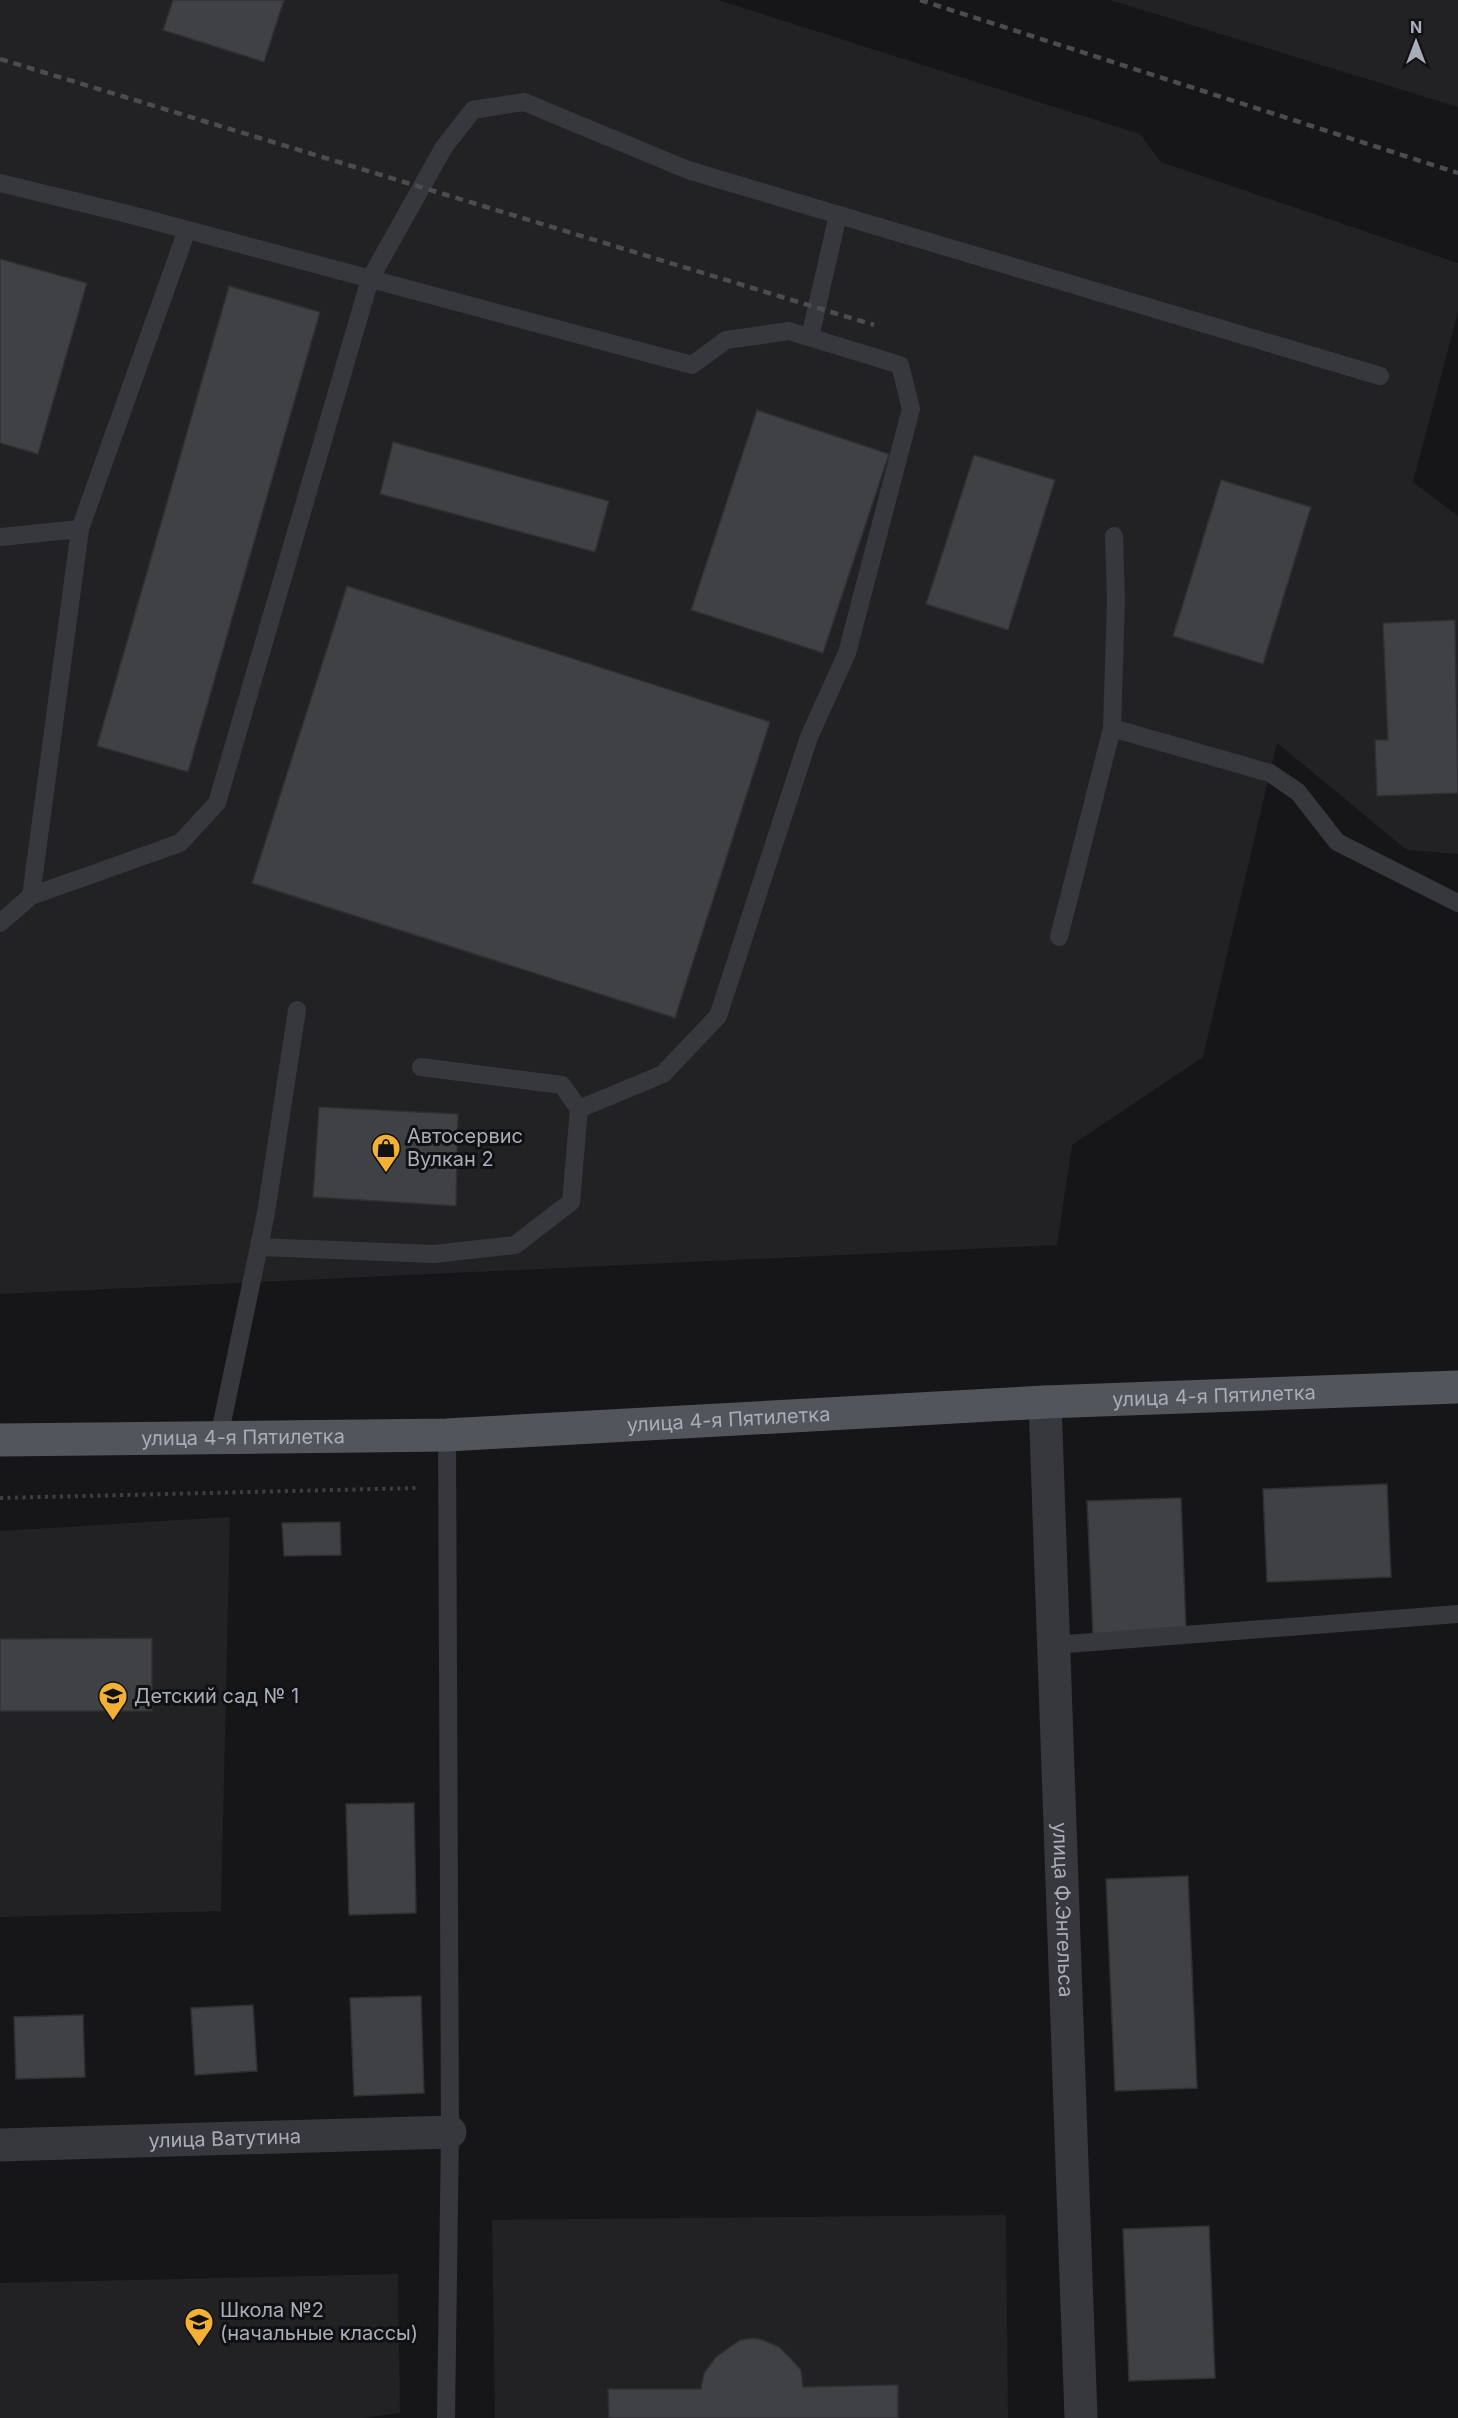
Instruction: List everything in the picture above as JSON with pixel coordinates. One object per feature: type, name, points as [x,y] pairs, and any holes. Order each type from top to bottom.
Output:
[{"type":"main road","name":"улица 4-я Пятилетка","points":[[0,1440],[447,1435],[1045,1402],[1458,1387]]},
{"type":"street","name":"улица Ф.Энгельса","points":[[1045,1402],[1081,2418]]},
{"type":"street","name":"улица Ватутина","points":[[0,2145],[450,2132]]},
{"type":"lane","points":[[0,923],[31,896],[180,843],[217,802],[370,279],[444,147],[473,110],[524,102],[688,170],[1380,376]]},
{"type":"lane","points":[[0,183],[187,230],[692,365],[726,340],[789,331],[900,365],[911,409],[847,653],[809,737],[718,1016],[663,1074],[579,1109]]},
{"type":"lane","points":[[810,337],[838,215]]},
{"type":"lane","points":[[31,896],[80,529],[187,230]]},
{"type":"lane","points":[[0,537],[80,529]]},
{"type":"lane","points":[[1059,937],[1112,728],[1116,600],[1114,536]]},
{"type":"lane","points":[[1112,728],[1270,773],[1298,792],[1337,842],[1458,903]]},
{"type":"lane","points":[[219,1437],[259,1247],[297,1011]]},
{"type":"lane","points":[[259,1247],[434,1254],[515,1245],[571,1202],[579,1109],[562,1085],[421,1067]]},
{"type":"lane","points":[[446,2418],[450,2132],[447,1435]]},
{"type":"lane","points":[[1054,1645],[1458,1614]]},
{"type":"path","points":[[0,1498],[416,1488]]},
{"type":"shaded area","points":[[0,0],[718,0],[1140,134],[1161,162],[1458,263],[1458,312],[1413,482],[1458,516],[1458,854],[1407,850],[1277,743],[1203,1057],[1072,1145],[1057,1245],[0,1294]]},
{"type":"shaded area","points":[[1110,0],[1458,0],[1458,107]]},
{"type":"shaded area","name":"Детский сад № 1","points":[[230,1517],[221,1911],[0,1917],[0,1531]]},
{"type":"shaded area","points":[[1006,2215],[1008,2418],[495,2418],[492,2220]]},
{"type":"shaded area","name":"Школа №2 (начальные классы)","points":[[398,2274],[400,2413],[362,2418],[0,2418],[0,2283]]},
{"type":"building","points":[[173,0],[284,0],[264,62],[163,30]]},
{"type":"building","points":[[0,259],[87,283],[38,454],[0,443]]},
{"type":"building","points":[[229,286],[320,312],[188,772],[97,746]]},
{"type":"building","points":[[757,410],[889,454],[823,653],[691,610]]},
{"type":"building","points":[[393,442],[609,501],[595,552],[380,494]]},
{"type":"building","points":[[974,455],[1055,480],[1008,630],[926,604]]},
{"type":"building","points":[[1221,480],[1311,507],[1263,664],[1173,636]]},
{"type":"building","points":[[347,586],[770,722],[675,1018],[252,883]]},
{"type":"building","points":[[1455,620],[1458,793],[1377,796],[1375,740],[1388,740],[1383,623]]},
{"type":"building","name":"Автосервис Вулкан 2","points":[[319,1107],[458,1114],[456,1206],[313,1197]]},
{"type":"building","points":[[1387,1484],[1391,1577],[1267,1582],[1263,1489]]},
{"type":"building","points":[[1181,1498],[1186,1630],[1093,1634],[1087,1501]]},
{"type":"building","points":[[340,1522],[341,1555],[284,1556],[282,1523]]},
{"type":"building","points":[[152,1638],[152,1711],[0,1711],[0,1639]]},
{"type":"building","points":[[414,1803],[416,1913],[349,1915],[346,1804]]},
{"type":"building","points":[[1188,1876],[1197,2088],[1115,2091],[1106,1879]]},
{"type":"building","points":[[421,1996],[424,2093],[354,2096],[350,1998]]},
{"type":"building","points":[[253,2005],[257,2071],[195,2075],[191,2008]]},
{"type":"building","points":[[83,2015],[85,2077],[16,2079],[14,2017]]},
{"type":"building","points":[[1209,2226],[1215,2378],[1129,2381],[1123,2229]]},
{"type":"building","points":[[753,2338],[779,2347],[801,2370],[803,2387],[898,2385],[898,2418],[609,2418],[608,2389],[701,2389],[704,2373],[716,2357],[740,2340]]},
{"type":"railway","points":[[920,0],[1458,173]]},
{"type":"railway","points":[[0,59],[874,325]]},
{"type":"place","name":"Автосервис Вулкан 2","points":[[386,1174]]},
{"type":"place","name":"Детский сад № 1","points":[[113,1722]]},
{"type":"place","name":"Школа №2 (начальные классы)","points":[[199,2348]]}]
